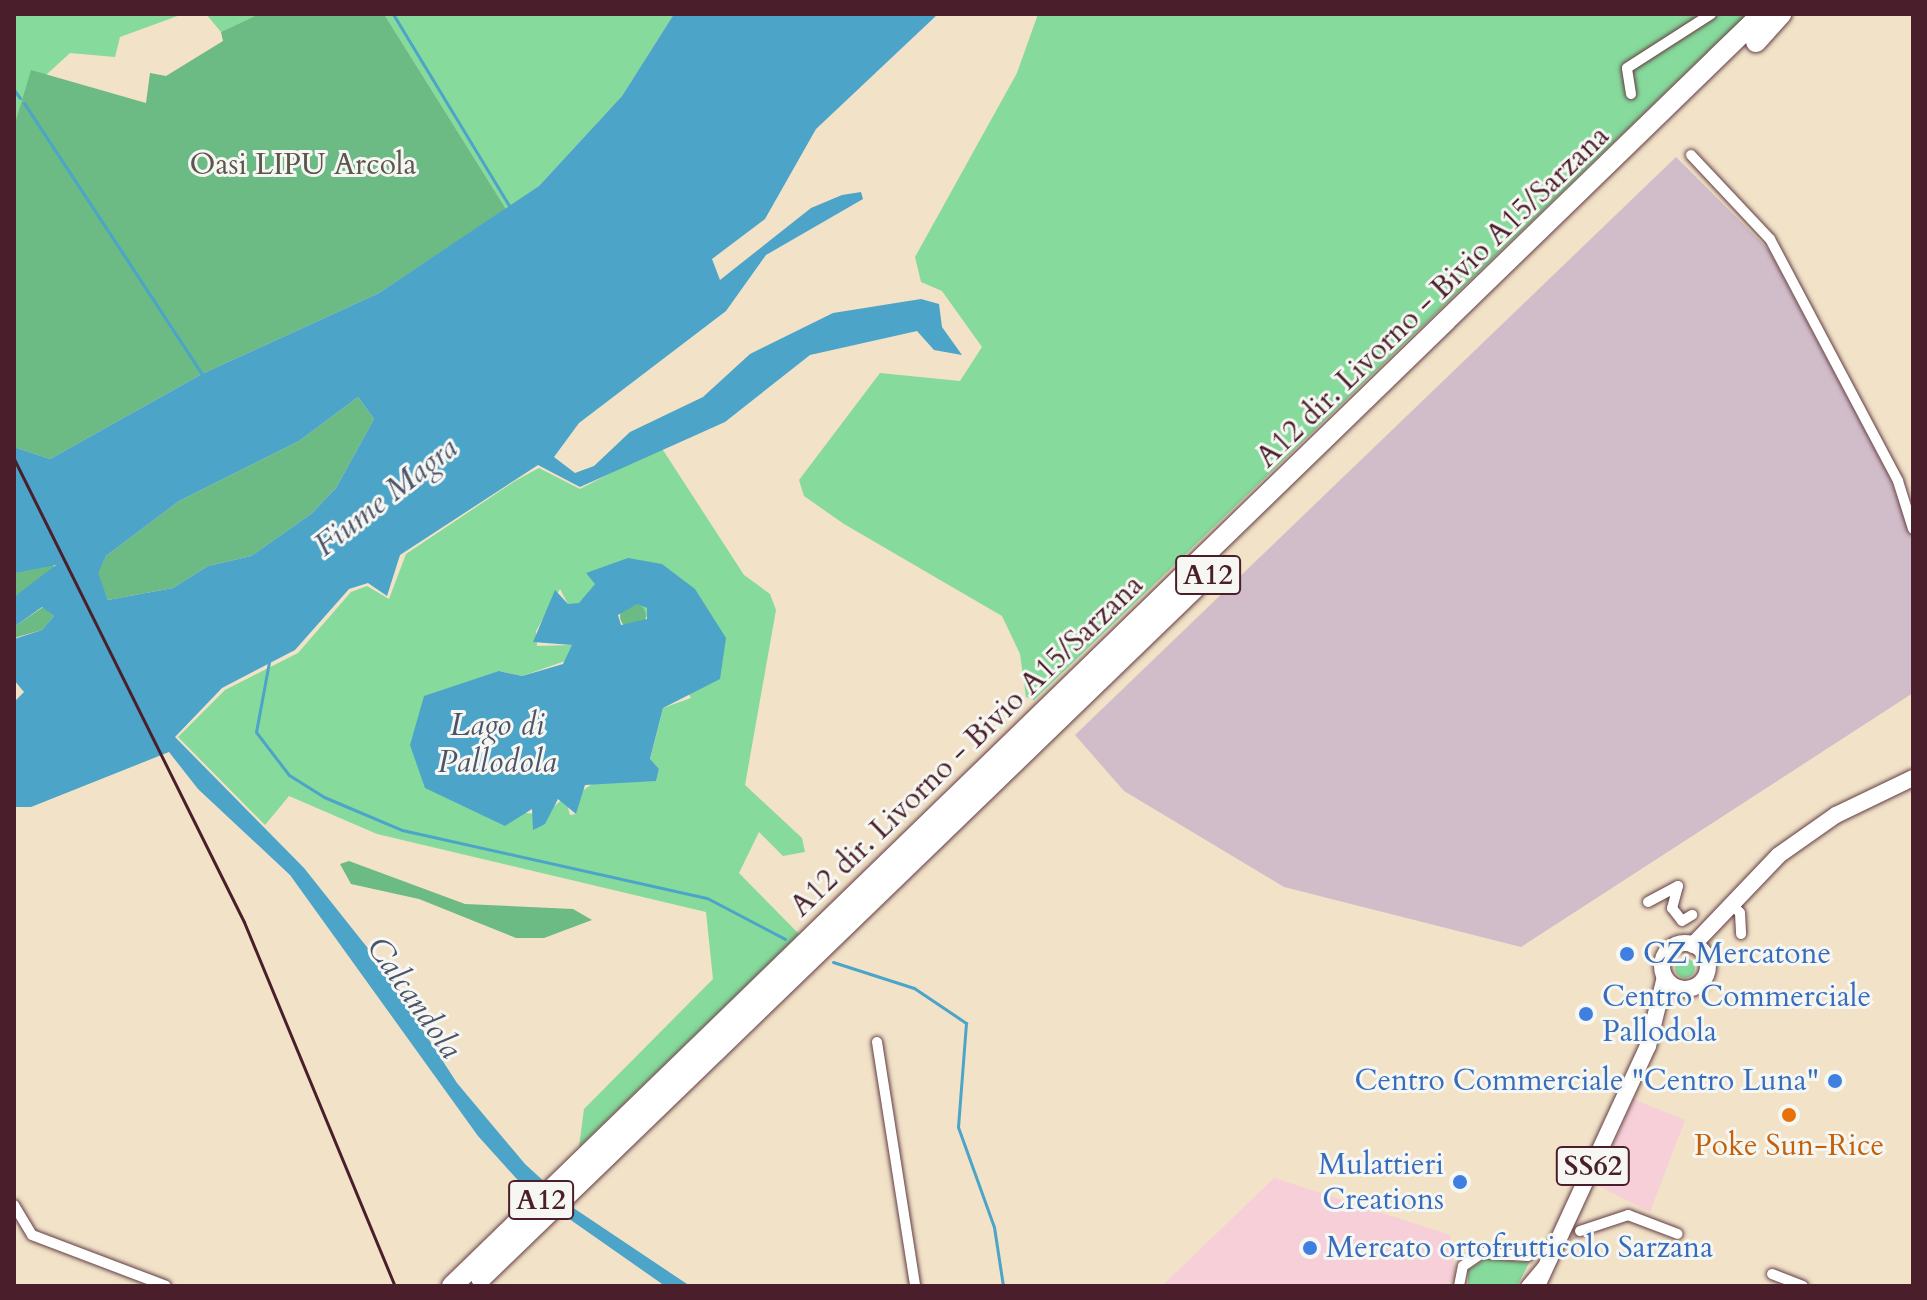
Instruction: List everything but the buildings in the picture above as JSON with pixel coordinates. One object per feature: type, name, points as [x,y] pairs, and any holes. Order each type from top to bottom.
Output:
[{"type":"highway","name":"A12 dir. Livorno - Bivio A15/Sarzana","points":[[452,1286],[631,1123],[1762,14]]},
{"type":"highway","name":"A12","points":[[472,1286],[631,1123],[1781,14]]},
{"type":"main road","name":"SS62","points":[[1648,1046],[1665,977],[1666,952],[1693,945],[1779,855],[1836,815],[1913,778]]},
{"type":"main road","name":"SS62","points":[[1537,1286],[1648,1046],[1688,989],[1705,978],[1707,961],[1731,903]]},
{"type":"main road","points":[[1693,945],[1707,961]]},
{"type":"main road","points":[[1665,977],[1688,989]]},
{"type":"street","points":[[1631,94],[1627,68],[1711,14]]},
{"type":"street","points":[[1691,155],[1770,239],[1898,481],[1913,529]]},
{"type":"street","points":[[1648,902],[1678,886],[1672,908],[1682,921],[1692,915]]},
{"type":"street","points":[[1731,903],[1741,934]]},
{"type":"street","points":[[877,1042],[915,1286]]},
{"type":"street","points":[[14,1205],[32,1235],[166,1286]]},
{"type":"street","points":[[1580,1231],[1628,1215],[1678,1234]]},
{"type":"street","points":[[1459,1286],[1463,1266],[1482,1253],[1528,1256]]},
{"type":"street","points":[[1526,1286],[1548,1262]]},
{"type":"street","points":[[1772,1274],[1803,1286]]},
{"type":"shaded area","points":[[1676,157],[1769,250],[1889,476],[1913,541],[1913,693],[1521,947],[1284,887],[1124,791],[1075,735]]},
{"type":"shaded area","points":[[1633,1099],[1685,1120],[1650,1212],[1597,1185]]},
{"type":"shaded area","points":[[1274,1178],[1450,1235],[1455,1277],[1445,1286],[1162,1286]]},
{"type":"green space","points":[[14,14],[183,14],[120,37],[115,57],[70,53],[46,75],[31,71],[14,126]]},
{"type":"green space","points":[[206,14],[259,14],[221,32]]},
{"type":"green space","name":"Oasi LIPU Arcola","points":[[259,14],[384,14],[506,209],[379,293],[202,374],[50,459],[14,447],[14,126],[31,70],[146,103],[150,73],[166,76],[223,41],[221,32]]},
{"type":"green space","points":[[384,14],[674,14],[622,96],[539,186],[506,209]]},
{"type":"green space","points":[[1038,14],[1762,14],[1735,44],[1724,36],[1034,700],[1026,697],[1020,654],[1002,616],[844,524],[804,496],[799,480],[880,373],[960,381],[982,347],[942,291],[921,282],[915,257],[1017,73]]},
{"type":"green space","points":[[358,397],[374,419],[336,488],[311,514],[251,556],[208,566],[173,588],[108,600],[97,573],[106,556],[179,501],[299,441]]},
{"type":"green space","points":[[661,447],[744,575],[770,594],[776,610],[745,785],[802,838],[805,852],[783,856],[759,832],[739,873],[799,934],[579,1147],[584,1109],[713,979],[706,912],[377,834],[289,796],[265,825],[178,737],[225,690],[298,653],[351,592],[367,586],[389,599],[406,554],[515,481],[539,468],[580,489]],"holes":[[[618,565],[691,698],[663,708],[650,760],[659,769],[656,781],[595,782],[578,794],[576,814],[570,815],[565,797],[544,815],[518,812],[505,825],[499,671],[522,676],[568,660],[572,645],[537,646],[536,631],[560,589],[568,604],[579,604],[596,583],[586,573]]]},
{"type":"green space","points":[[52,561],[55,570],[14,597],[14,573]]},
{"type":"green space","points":[[633,603],[642,607],[646,616],[642,625],[633,629],[624,625],[620,616],[624,607]]},
{"type":"green space","points":[[43,607],[54,616],[42,630],[14,638],[14,627]]},
{"type":"green space","points":[[349,861],[465,904],[573,909],[592,920],[544,938],[516,938],[419,899],[351,884],[340,864]]},
{"type":"green space","points":[[1681,958],[1689,958],[1695,968],[1689,978],[1681,978],[1675,972],[1675,964]]},
{"type":"green space","points":[[1487,1258],[1530,1261],[1517,1286],[1468,1286],[1468,1270]]},
{"type":"water","name":"Fiume Magra","points":[[674,14],[938,14],[816,129],[765,219],[712,259],[720,280],[811,208],[842,195],[861,192],[863,199],[766,255],[726,311],[579,423],[554,457],[575,473],[594,466],[630,432],[703,397],[750,354],[833,313],[921,299],[939,304],[942,327],[962,355],[934,350],[917,331],[810,355],[725,422],[580,487],[538,465],[400,555],[387,596],[368,583],[349,589],[295,650],[222,688],[175,737],[304,868],[378,961],[457,1083],[525,1164],[572,1207],[690,1286],[665,1286],[525,1188],[478,1136],[290,875],[198,789],[169,752],[31,807],[14,807],[14,702],[24,692],[14,680],[14,639],[42,630],[54,616],[42,607],[14,627],[14,597],[56,565],[14,573],[14,447],[50,459],[202,374],[379,293],[539,186],[622,96]],"holes":[[[358,397],[374,419],[336,488],[311,514],[251,556],[208,566],[173,588],[108,600],[98,573],[106,556],[179,501],[299,441]]]},
{"type":"water","name":"Lago di Pallodola","points":[[628,558],[662,564],[695,589],[726,638],[720,679],[663,708],[650,759],[659,769],[656,781],[585,785],[576,814],[558,799],[545,824],[533,830],[532,809],[505,826],[425,788],[410,745],[424,696],[499,671],[522,676],[563,664],[572,645],[533,642],[555,590],[568,604],[579,603],[595,584],[586,573]],"holes":[[[637,604],[647,608],[647,619],[621,625],[618,615]]]},
{"type":"waterway","points":[[393,14],[510,207]]},
{"type":"waterway","points":[[14,90],[20,98]]},
{"type":"waterway","points":[[24,103],[202,374]]},
{"type":"waterway","points":[[269,662],[256,732],[289,775],[324,797],[402,830],[707,898],[785,939]]},
{"type":"waterway","points":[[833,962],[914,988],[966,1023],[958,1127],[994,1227],[1003,1286]]},
{"type":"tunnel","points":[[1528,1256],[1580,1231]]},
{"type":"railway","points":[[14,459],[244,922],[395,1286]]},
{"type":"place","name":"CZ Mercatone","points":[[1627,954]]},
{"type":"place","name":"Centro Commerciale Pallodola","points":[[1586,1014]]},
{"type":"place","name":"Centro Commerciale \"Centro Luna\"","points":[[1835,1081]]},
{"type":"place","name":"Poke Sun-Rice","points":[[1789,1115]]},
{"type":"place","name":"Mulattieri Creations","points":[[1460,1182]]},
{"type":"place","name":"Mercato ortofrutticolo Sarzana","points":[[1310,1248]]},
{"type":"water label","name":"Calcandola","points":[[414,998]]}]
